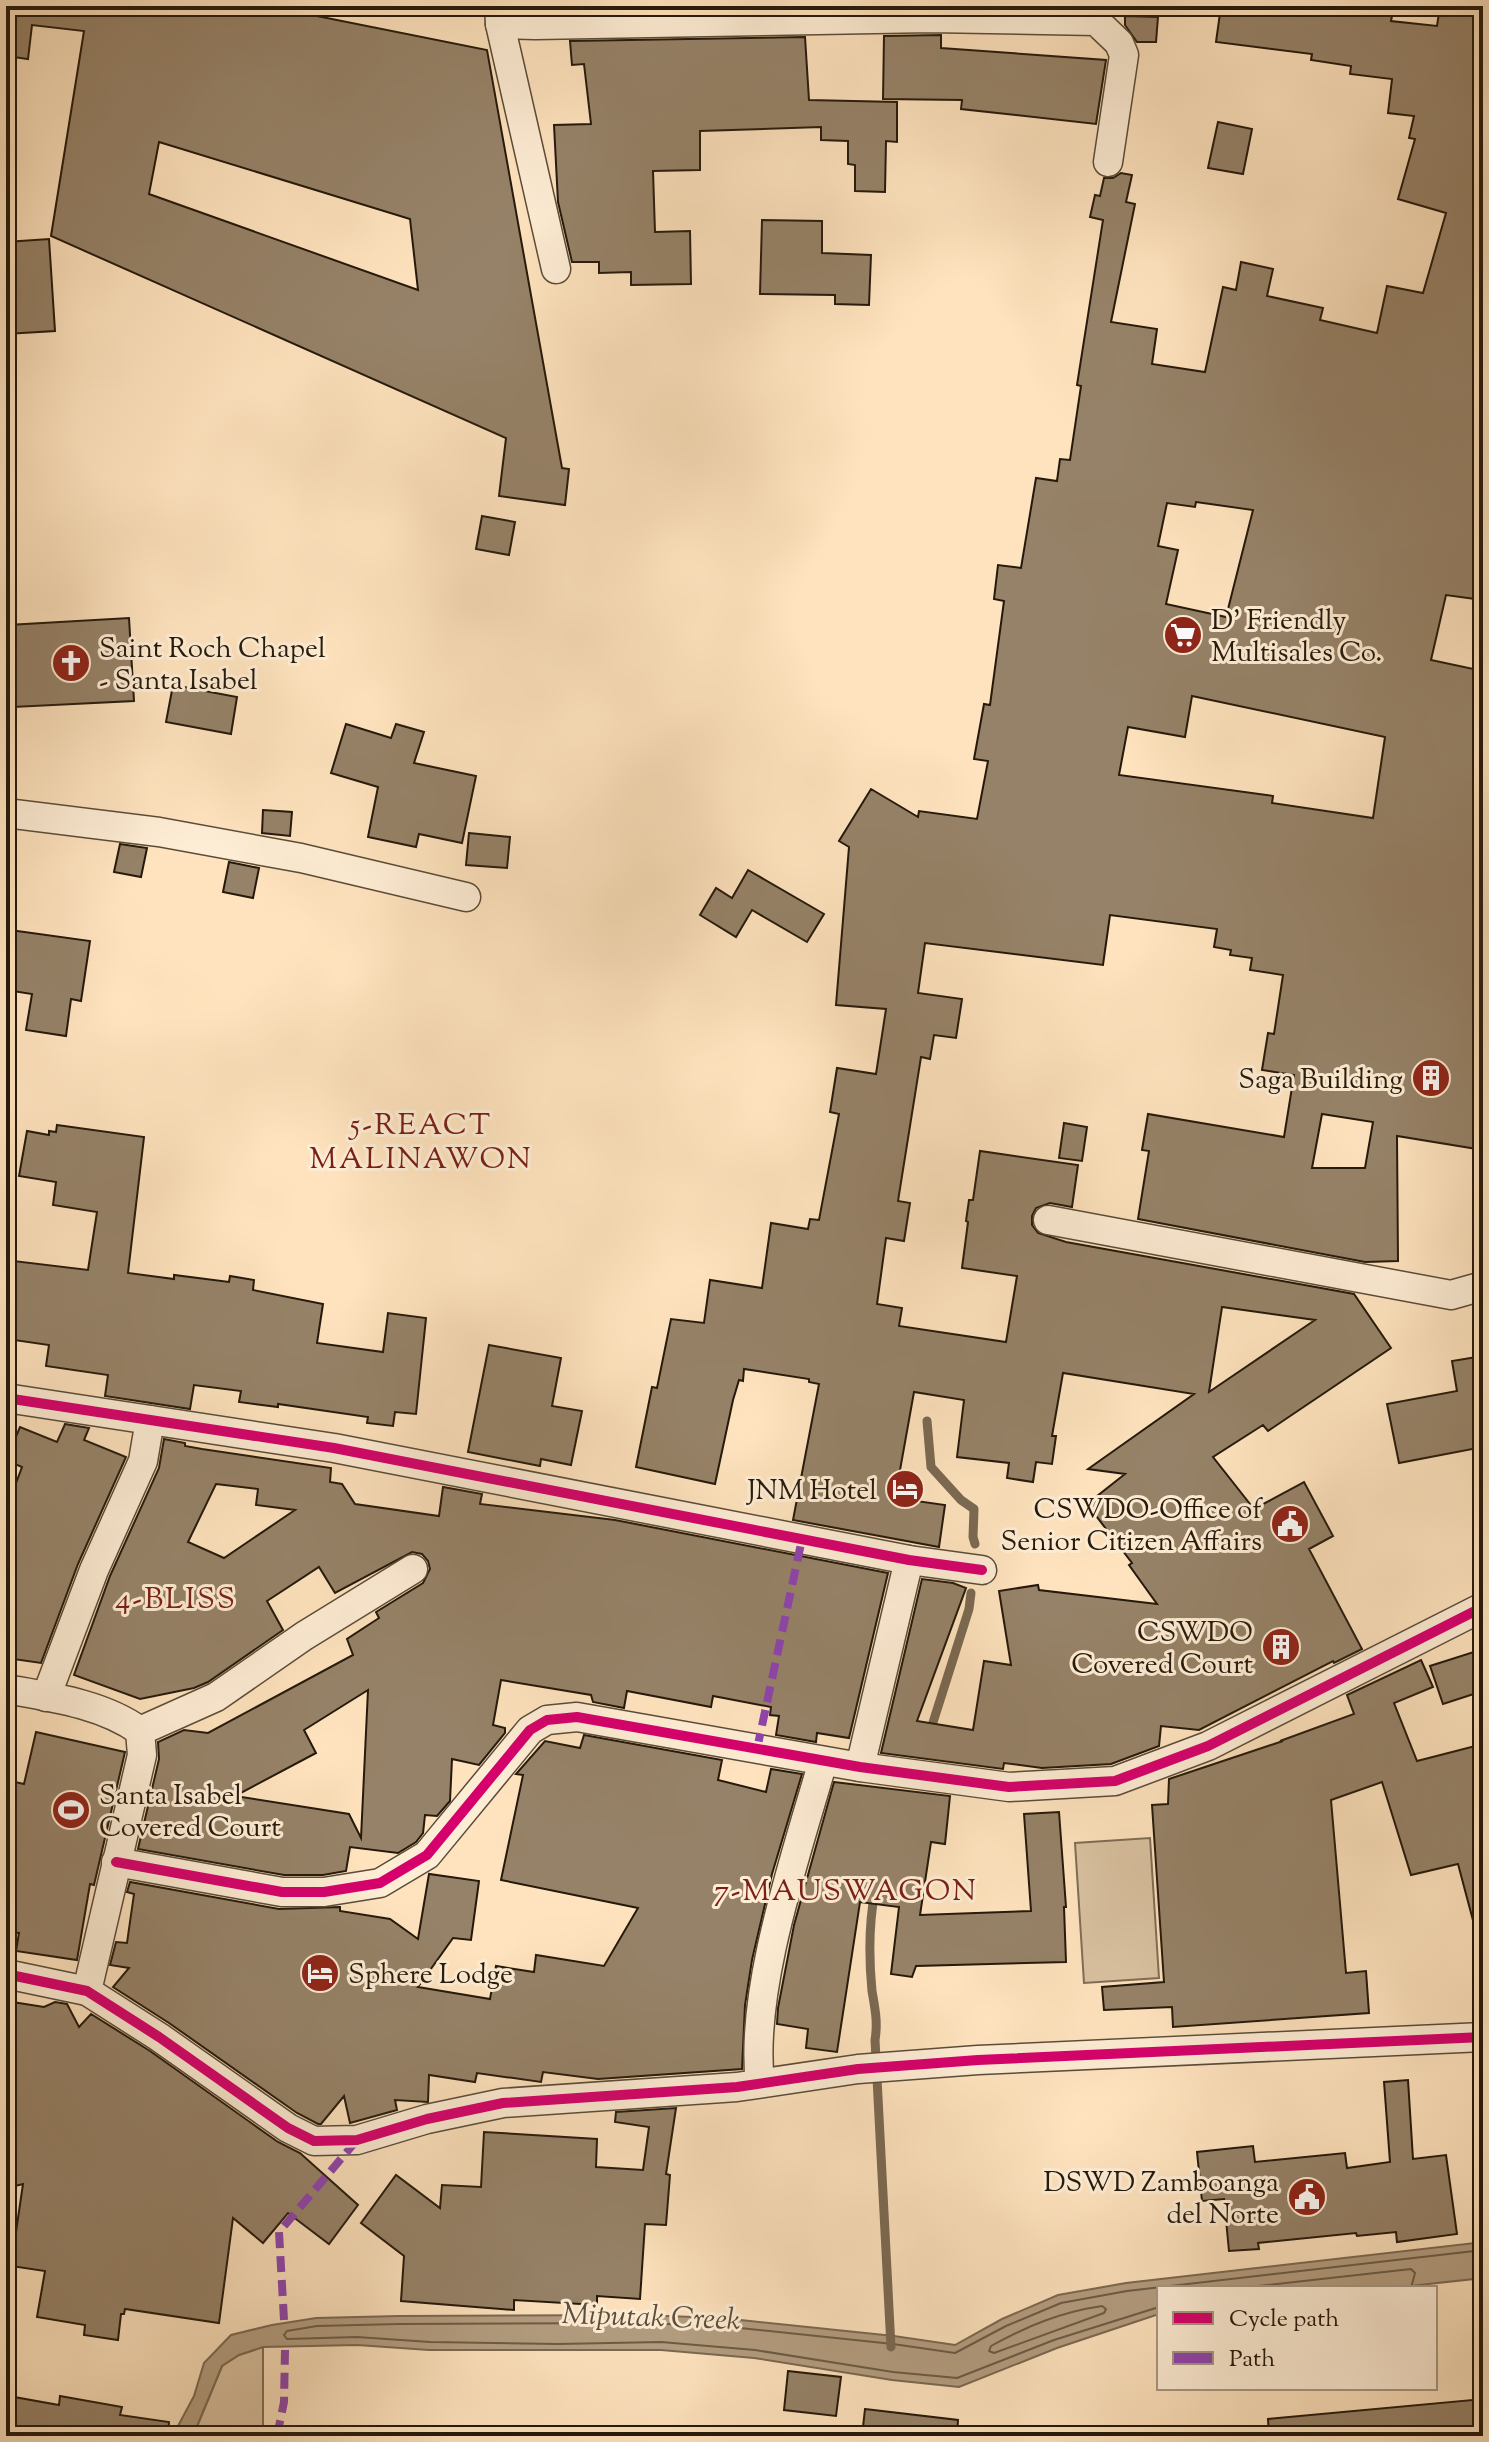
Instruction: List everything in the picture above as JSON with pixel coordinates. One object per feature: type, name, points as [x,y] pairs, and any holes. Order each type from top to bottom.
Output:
[{"type":"street","points":[[556,269],[500,15],[1096,21],[1119,43],[1124,55],[1108,162]]},
{"type":"street","points":[[6,813],[159,832],[258,850],[466,897]]},
{"type":"street","points":[[1048,1220],[1451,1295],[1483,1286]]},
{"type":"street","points":[[6,1398],[334,1448],[909,1560],[982,1570]]},
{"type":"street","points":[[46,1697],[94,1570],[143,1461],[150,1420]]},
{"type":"street","points":[[860,1767],[909,1560]]},
{"type":"street","points":[[140,1731],[216,1697],[304,1636],[413,1569]]},
{"type":"street","points":[[116,1862],[282,1892],[324,1892],[380,1883],[427,1855],[530,1730],[547,1720],[577,1717],[860,1767],[1009,1787],[1115,1781],[1208,1746],[1483,1607]]},
{"type":"street","points":[[6,1689],[72,1702],[128,1722],[140,1731],[142,1755],[87,1991]]},
{"type":"street","points":[[760,2083],[759,2041],[773,1947],[823,1761]]},
{"type":"street","points":[[6,1974],[87,1991],[159,2037],[288,2128],[314,2141],[357,2140],[427,2119],[503,2103],[760,2083],[858,2069],[978,2060],[1483,2037]]},
{"type":"street","points":[[1410,2042],[1483,2021]]},
{"type":"shaded area","points":[[1150,1838],[1159,1978],[1084,1983],[1075,1843]]},
{"type":"shaded area","points":[[263,2347],[263,2436],[193,2436],[222,2366],[239,2355]]},
{"type":"water","name":"Miputak Creek","points":[[1483,2242],[1483,2278],[1410,2286],[1157,2286],[1157,2315],[1057,2348],[959,2387],[892,2380],[754,2358],[661,2350],[429,2350],[357,2345],[263,2347],[239,2355],[222,2366],[193,2436],[164,2436],[178,2426],[194,2396],[204,2363],[231,2335],[316,2318],[639,2315],[722,2318],[955,2345],[1002,2319],[1058,2295],[1126,2283]]},
{"type":"building","points":[[6,6],[267,6],[487,50],[562,468],[569,469],[565,505],[499,496],[506,438],[51,236],[84,31],[32,25],[28,59],[6,56]],"holes":[[[159,142],[410,219],[418,290],[149,194]]]},
{"type":"building","points":[[1221,6],[1394,6],[1391,21],[1437,26],[1440,6],[1483,6],[1483,600],[1446,595],[1431,660],[1483,671],[1483,1150],[1397,1136],[1398,1261],[1365,1262],[1138,1219],[1149,1151],[1142,1150],[1148,1114],[1284,1137],[1294,1075],[1262,1070],[1268,1033],[1274,1034],[1283,975],[1250,970],[1252,958],[1230,955],[1231,950],[1214,947],[1217,929],[1110,915],[1103,965],[925,943],[918,993],[962,999],[956,1038],[934,1035],[930,1059],[921,1057],[898,1201],[910,1203],[904,1241],[886,1238],[877,1304],[902,1308],[899,1326],[1006,1342],[1017,1276],[962,1268],[969,1200],[973,1200],[980,1151],[1078,1165],[1072,1207],[1050,1203],[1036,1208],[1032,1225],[1038,1233],[1066,1242],[1354,1294],[1391,1348],[1268,1431],[1263,1425],[1213,1457],[1254,1509],[1304,1482],[1333,1536],[1309,1549],[1362,1649],[1199,1730],[1161,1726],[1159,1746],[1111,1764],[1042,1768],[1004,1763],[1003,1769],[881,1753],[922,1579],[966,1588],[917,1721],[973,1730],[984,1661],[1011,1665],[999,1591],[1038,1585],[1039,1590],[1157,1604],[1129,1565],[1132,1563],[1087,1504],[1125,1474],[1088,1469],[1194,1394],[1063,1373],[1052,1436],[1056,1436],[1052,1464],[1036,1462],[1033,1482],[1007,1478],[1009,1463],[957,1457],[964,1400],[914,1392],[895,1498],[945,1505],[939,1547],[793,1520],[819,1384],[809,1382],[809,1379],[744,1369],[743,1381],[739,1380],[733,1400],[715,1484],[636,1467],[652,1387],[657,1388],[671,1319],[704,1323],[710,1280],[762,1288],[771,1223],[808,1229],[810,1219],[819,1220],[839,1114],[830,1112],[837,1068],[876,1074],[886,1009],[836,1005],[849,847],[839,841],[871,789],[918,817],[919,811],[977,819],[988,761],[974,759],[984,704],[990,705],[1004,601],[994,599],[998,565],[1021,568],[1036,478],[1057,481],[1060,459],[1070,460],[1081,386],[1077,385],[1103,220],[1090,217],[1095,195],[1100,196],[1104,178],[1113,178],[1121,173],[1132,175],[1126,202],[1135,204],[1111,322],[1157,329],[1152,364],[1205,372],[1223,287],[1236,290],[1241,262],[1273,269],[1267,296],[1323,308],[1320,320],[1377,333],[1387,286],[1423,293],[1446,213],[1398,199],[1415,139],[1409,138],[1414,116],[1388,113],[1392,79],[1350,74],[1351,66],[1311,60],[1312,54],[1216,42]],"holes":[[[1196,502],[1253,510],[1226,617],[1166,604],[1178,550],[1158,546],[1167,503],[1195,507]],[[1192,696],[1385,737],[1373,818],[1272,803],[1273,796],[1119,775],[1128,727],[1185,737]],[[1322,1114],[1373,1122],[1365,1168],[1312,1168]],[[1222,1307],[1315,1320],[1209,1392]]]},
{"type":"building","points":[[1125,16],[1158,17],[1156,42],[1137,42],[1125,25]]},
{"type":"building","points":[[941,35],[941,48],[1106,60],[1096,124],[961,109],[962,100],[883,99],[884,36]]},
{"type":"building","points":[[805,37],[809,100],[897,102],[897,142],[886,141],[885,192],[855,191],[855,165],[848,164],[848,141],[821,140],[821,127],[700,131],[700,170],[653,171],[655,232],[690,231],[691,284],[631,285],[631,272],[599,273],[599,262],[572,262],[558,202],[554,125],[591,124],[584,64],[572,65],[570,41]]},
{"type":"building","points":[[1218,122],[1252,129],[1243,174],[1208,168]]},
{"type":"building","points":[[762,220],[822,221],[822,253],[871,255],[869,305],[835,304],[835,295],[760,294]]},
{"type":"building","points":[[49,239],[55,331],[6,334],[6,242]]},
{"type":"building","points":[[482,516],[515,522],[509,555],[476,549]]},
{"type":"building","name":"Saint Roch Chapel - Santa Isabel","points":[[129,618],[134,701],[13,707],[8,625]]},
{"type":"building","points":[[173,685],[237,697],[231,734],[166,722]]},
{"type":"building","points":[[346,724],[391,738],[396,724],[424,732],[414,763],[476,776],[462,843],[419,834],[416,847],[368,837],[378,787],[331,773]]},
{"type":"building","points":[[263,810],[292,812],[290,836],[262,833]]},
{"type":"building","points":[[469,833],[510,837],[507,868],[466,865]]},
{"type":"building","points":[[120,844],[147,848],[141,877],[114,872]]},
{"type":"building","points":[[229,862],[259,868],[253,898],[223,892]]},
{"type":"building","points":[[748,870],[824,914],[807,942],[752,910],[736,937],[700,915],[716,888],[732,898]]},
{"type":"building","points":[[10,930],[90,941],[81,1001],[71,999],[66,1036],[26,1030],[32,994],[6,990]]},
{"type":"building","points":[[1064,1123],[1087,1127],[1082,1161],[1059,1158]]},
{"type":"building","points":[[57,1125],[144,1137],[128,1273],[229,1282],[230,1276],[254,1280],[253,1290],[323,1304],[317,1343],[383,1352],[388,1313],[426,1318],[416,1414],[395,1412],[393,1426],[367,1423],[368,1417],[278,1404],[278,1407],[239,1402],[241,1391],[194,1385],[190,1409],[105,1396],[108,1375],[46,1366],[49,1345],[7,1339],[14,1261],[88,1270],[97,1212],[53,1205],[56,1182],[19,1176],[27,1131],[49,1135],[49,1131],[56,1132]]},
{"type":"building","points":[[489,1345],[561,1358],[552,1406],[582,1411],[571,1465],[541,1459],[540,1466],[468,1452]]},
{"type":"building","points":[[1483,1356],[1483,1447],[1399,1463],[1387,1404],[1457,1391],[1452,1361]]},
{"type":"building","points":[[65,1424],[89,1428],[84,1440],[126,1457],[78,1564],[41,1663],[6,1658],[6,1510],[22,1467],[6,1460],[20,1427],[57,1442]]},
{"type":"building","points":[[164,1439],[202,1449],[331,1468],[330,1482],[342,1484],[355,1504],[439,1516],[443,1487],[482,1494],[480,1504],[615,1520],[888,1573],[849,1738],[817,1733],[816,1742],[776,1735],[779,1716],[770,1715],[771,1707],[713,1696],[711,1707],[627,1691],[624,1708],[593,1702],[591,1695],[501,1680],[493,1725],[505,1728],[505,1733],[479,1765],[452,1759],[450,1801],[437,1816],[425,1815],[423,1833],[416,1842],[398,1853],[350,1847],[346,1871],[323,1875],[284,1875],[138,1849],[159,1759],[158,1742],[184,1730],[208,1733],[353,1655],[347,1639],[379,1618],[376,1612],[423,1583],[430,1569],[422,1554],[412,1552],[335,1593],[319,1567],[267,1601],[283,1630],[208,1682],[194,1688],[140,1699],[74,1675],[110,1576],[159,1468]],"holes":[[[216,1484],[258,1489],[256,1505],[295,1510],[224,1558],[188,1542]],[[368,1690],[361,1838],[349,1814],[235,1796],[316,1753],[304,1730]]]},
{"type":"building","points":[[1483,1649],[1483,1691],[1443,1704],[1430,1666]]},
{"type":"building","points":[[1421,1660],[1433,1687],[1394,1703],[1417,1761],[1483,1744],[1483,1927],[1475,1928],[1458,1864],[1411,1875],[1382,1782],[1331,1800],[1346,1973],[1366,1971],[1369,2013],[1173,2027],[1172,2007],[1104,2010],[1102,1987],[1164,1982],[1152,1805],[1168,1804],[1169,1779],[1354,1714],[1347,1695]]},
{"type":"building","name":"Santa Isabel Covered Court","points":[[36,1732],[125,1752],[94,1885],[90,1884],[77,1960],[16,1951],[19,1933],[6,1932],[6,1780],[24,1784]]},
{"type":"building","points":[[584,1735],[722,1760],[718,1780],[766,1792],[771,1769],[802,1774],[772,1874],[752,1960],[745,2005],[742,2069],[598,2079],[543,2072],[541,2082],[477,2073],[475,2082],[429,2075],[428,2102],[395,2100],[397,2110],[350,2123],[344,2096],[318,2124],[297,2113],[113,1987],[129,1968],[110,1965],[116,1942],[127,1943],[134,1894],[127,1892],[130,1882],[279,1909],[340,1907],[340,1911],[390,1919],[418,1939],[429,1874],[479,1881],[471,1940],[453,1938],[418,1987],[490,1999],[496,1966],[534,1972],[536,1955],[604,1966],[638,1908],[501,1880],[523,1775],[516,1774],[545,1741],[580,1748]]},
{"type":"building","points":[[834,1782],[950,1796],[945,1844],[931,1842],[920,1915],[1031,1911],[1024,1814],[1059,1812],[1066,1907],[1066,1962],[916,1966],[912,1977],[891,1974],[899,1907],[860,1902],[837,2052],[806,2048],[808,2029],[777,2024],[778,2008],[794,1925]]},
{"type":"building","points":[[6,2001],[44,2007],[55,2002],[67,2004],[79,2027],[91,2014],[150,2051],[278,2142],[300,2153],[358,2205],[329,2244],[288,2213],[263,2243],[233,2218],[219,2323],[125,2309],[121,2314],[118,2340],[84,2335],[85,2325],[37,2317],[45,2271],[11,2266],[23,2184],[15,2186],[14,2175],[6,2176]]},
{"type":"building","points":[[1408,2080],[1413,2159],[1446,2155],[1457,2234],[1397,2242],[1396,2232],[1357,2236],[1356,2233],[1258,2243],[1259,2249],[1229,2251],[1224,2199],[1202,2201],[1197,2152],[1253,2146],[1255,2162],[1345,2153],[1347,2168],[1390,2162],[1384,2082]]},
{"type":"building","points":[[676,2108],[666,2174],[670,2175],[666,2225],[645,2224],[640,2299],[597,2296],[597,2305],[514,2300],[514,2310],[401,2301],[404,2256],[361,2223],[396,2175],[440,2208],[442,2185],[481,2187],[484,2132],[597,2139],[596,2167],[643,2170],[649,2127],[615,2122],[616,2112]]},
{"type":"building","points":[[788,2371],[841,2377],[836,2416],[784,2410]]},
{"type":"building","points":[[60,2396],[122,2407],[120,2415],[169,2422],[168,2436],[7,2436],[14,2397],[59,2405]]},
{"type":"building","points":[[1483,2399],[1483,2436],[1269,2436],[1268,2419]]},
{"type":"building","points":[[865,2409],[958,2420],[957,2436],[862,2436]]},
{"type":"waterway","points":[[927,1421],[931,1467],[961,1500],[974,1509],[975,1544]]},
{"type":"waterway","points":[[929,1735],[969,1609],[971,1593]]},
{"type":"waterway","points":[[875,1891],[870,1967],[876,2021],[891,2347]]},
{"type":"marked path","points":[[757,1749],[802,1539]]},
{"type":"marked path","points":[[284,2320],[279,2232],[357,2140]]},
{"type":"marked path","points":[[277,2436],[284,2402],[285,2350]]},
{"type":"cycle path","points":[[6,1398],[334,1448],[909,1560],[982,1570]]},
{"type":"cycle path","points":[[116,1862],[282,1892],[324,1892],[380,1883],[427,1855],[530,1730],[547,1720],[577,1717],[860,1767],[1009,1787],[1115,1781],[1208,1746],[1483,1607]]},
{"type":"cycle path","points":[[6,1974],[87,1991],[159,2037],[288,2128],[314,2141],[357,2140],[427,2119],[503,2103],[737,2087],[858,2069],[978,2060],[1483,2037]]},
{"type":"place","name":"D' Friendly Multisales Co.","points":[[1183,635]]},
{"type":"place","name":"Saint Roch Chapel - Santa Isabel","points":[[71,663]]},
{"type":"place","name":"Saga Building","points":[[1431,1078]]},
{"type":"place","name":"JNM Hotel","points":[[905,1489]]},
{"type":"place","name":"CSWDO-Office of Senior Citizen Affairs","points":[[1290,1524]]},
{"type":"place","name":"CSWDO Covered Court","points":[[1281,1647]]},
{"type":"place","name":"Santa Isabel Covered Court","points":[[71,1810]]},
{"type":"place","name":"Sphere Lodge","points":[[320,1973]]},
{"type":"place","name":"DSWD Zamboanga del Norte","points":[[1307,2197]]},
{"type":"district","name":"5-REACT MALINAWON","points":[[421,1141]]},
{"type":"district","name":"4-BLISS","points":[[176,1598]]},
{"type":"district","name":"7-MAUSWAGON","points":[[846,1890]]}]
